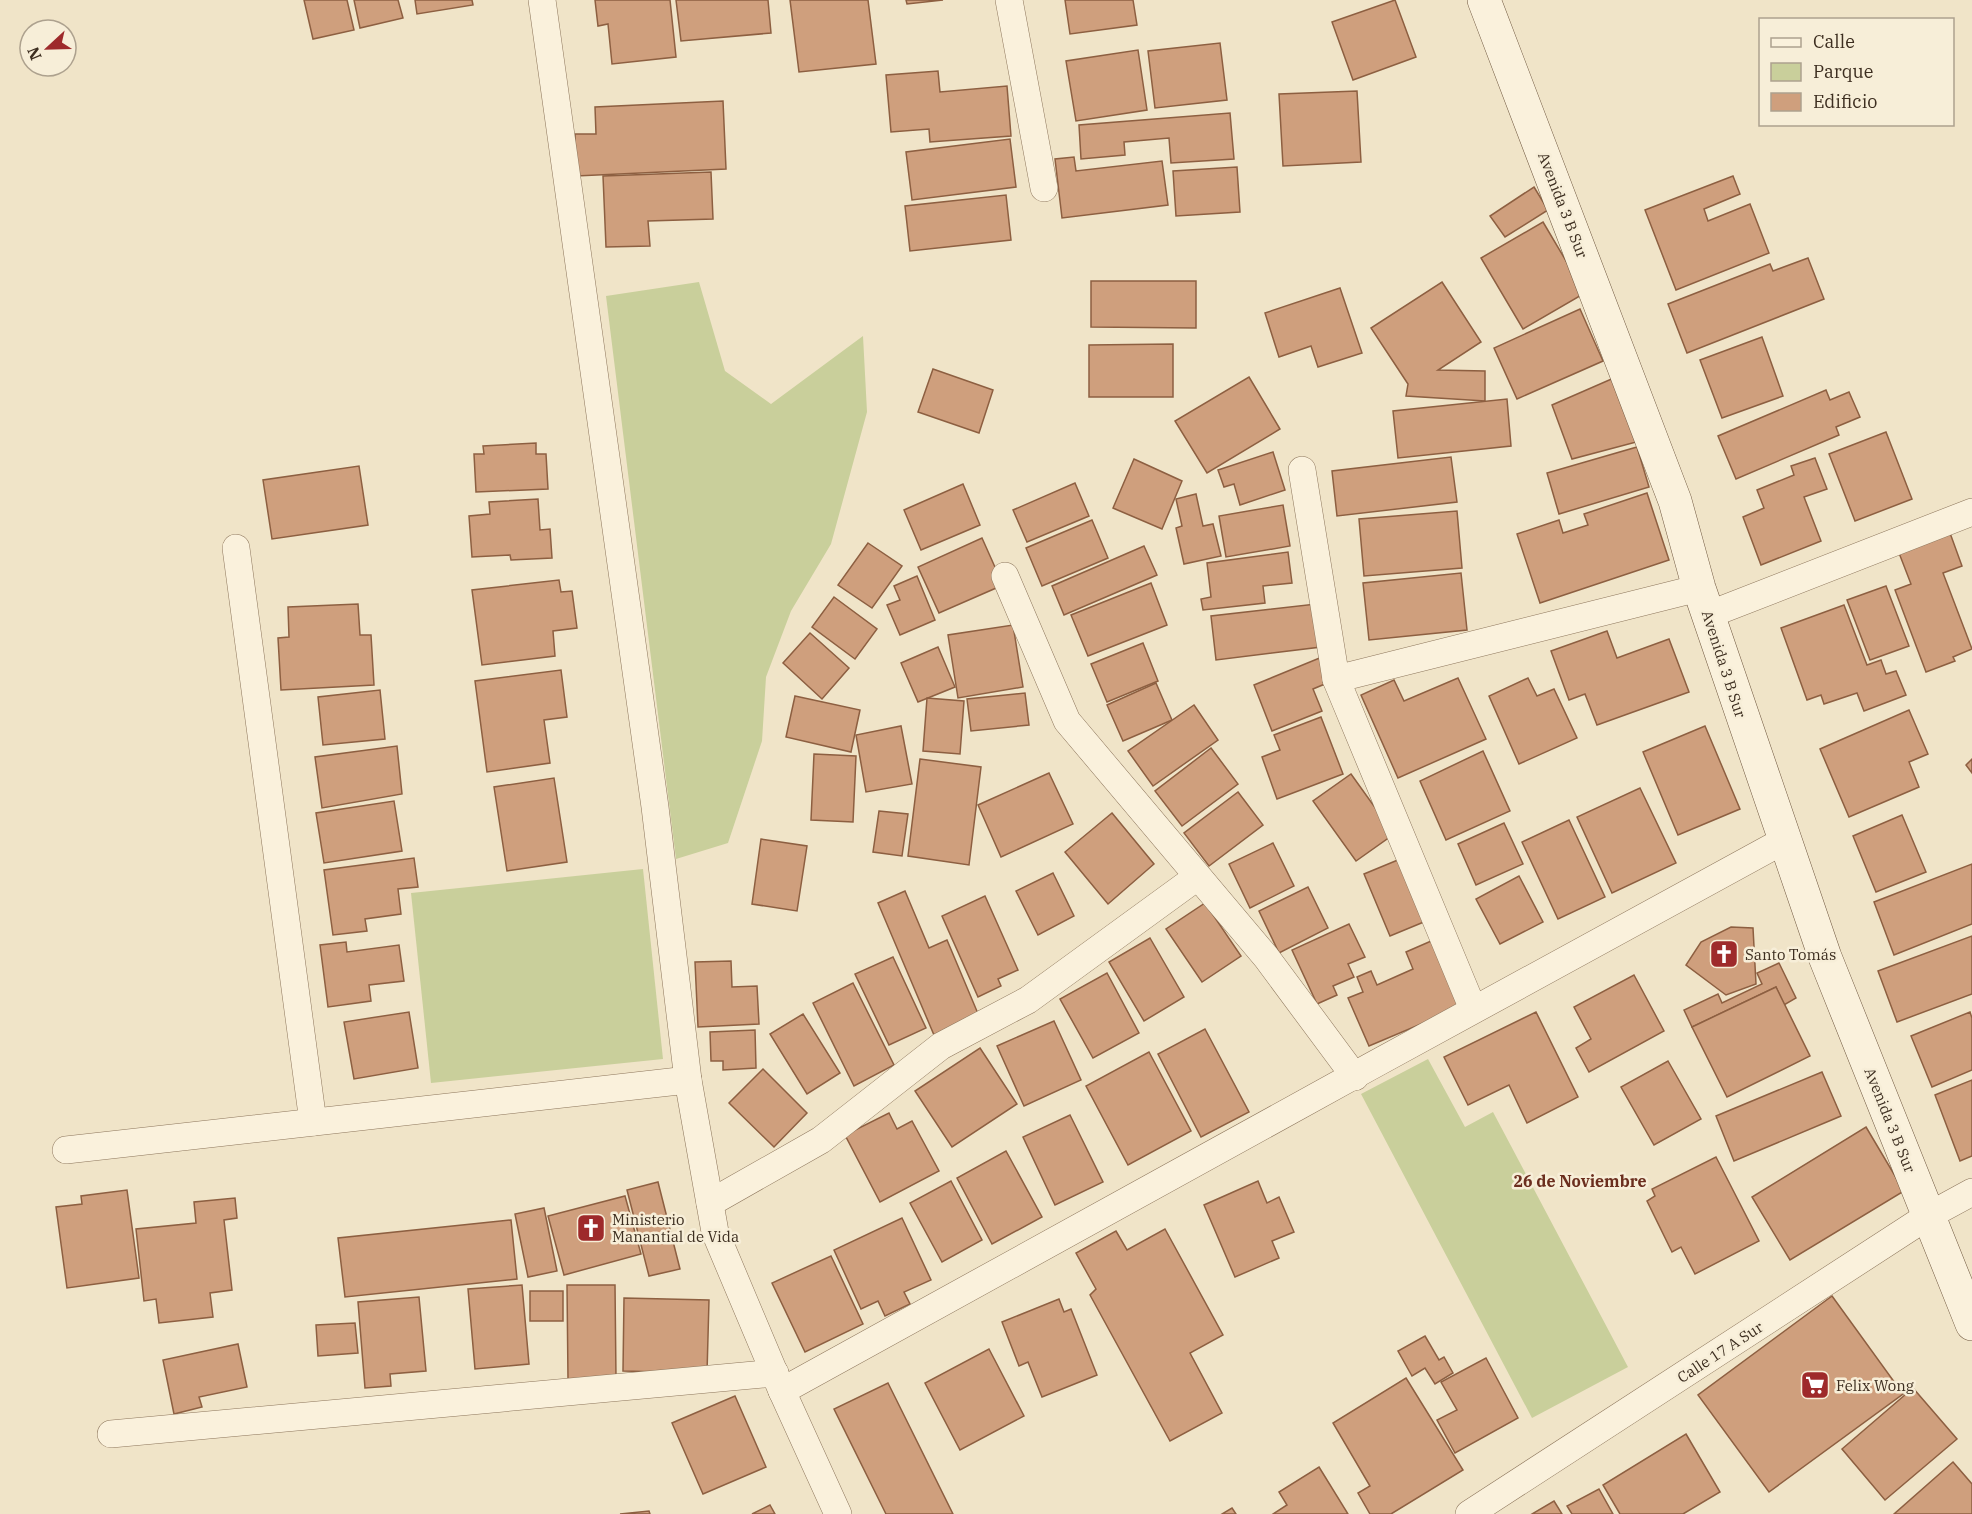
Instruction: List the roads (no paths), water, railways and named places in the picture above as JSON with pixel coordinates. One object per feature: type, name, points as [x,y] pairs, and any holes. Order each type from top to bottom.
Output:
[{"type":"street","points":[[542,0],[655,807],[688,1080],[710,1203],[716,1232],[838,1514]]},
{"type":"street","points":[[1009,0],[1044,188]]},
{"type":"street","name":"Avenida 3 B Sur","points":[[1484,0],[1675,501],[1703,602],[1783,841],[1825,957],[1972,1324]]},
{"type":"street","points":[[1302,470],[1336,679],[1473,1009]]},
{"type":"street","points":[[1336,679],[1703,602],[1972,512]]},
{"type":"street","points":[[236,548],[313,1122]]},
{"type":"street","points":[[1005,576],[1067,721],[1266,957],[1355,1077]]},
{"type":"street","points":[[111,1434],[779,1382],[1355,1077],[1473,1009],[1783,841]]},
{"type":"street","points":[[710,1203],[820,1140],[941,1046],[1028,1000],[1197,877]]},
{"type":"street","points":[[66,1150],[688,1080]]},
{"type":"street","name":"Calle 17 A Sur","points":[[1469,1514],[1928,1216],[1972,1192]]},
{"type":"place","name":"Santo Tomás","points":[[1724,954]]},
{"type":"place","name":"Ministerio Manantial de Vida","points":[[591,1228]]},
{"type":"place","name":"Felix Wong","points":[[1815,1385]]},
{"type":"district","name":"26 de Noviembre","points":[[1580,1181]]}]
